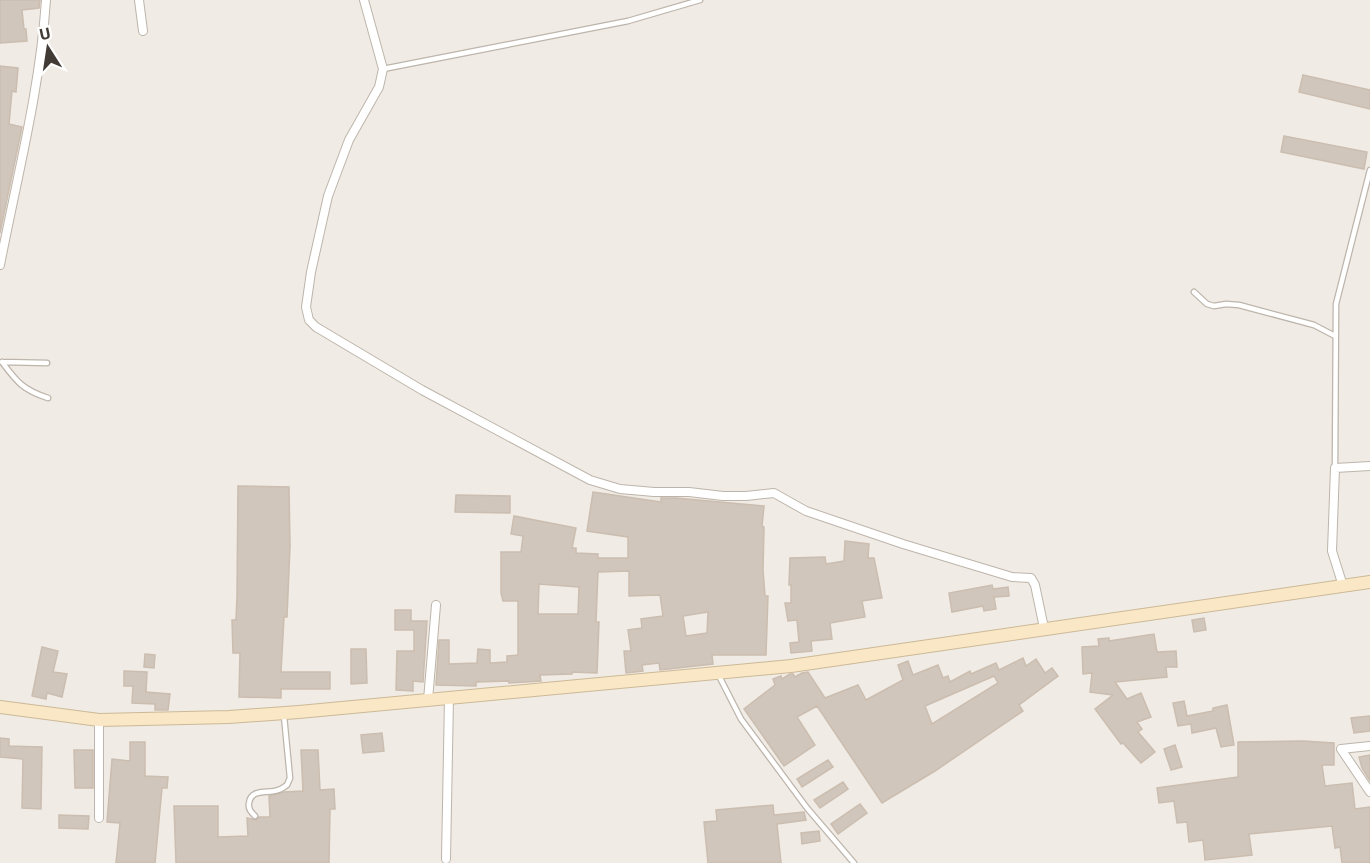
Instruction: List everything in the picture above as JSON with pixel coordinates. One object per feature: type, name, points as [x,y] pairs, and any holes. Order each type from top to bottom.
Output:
[{"type":"main road","points":[[0,707],[99,720],[229,717],[428,700],[717,671],[790,666],[1370,582]]},
{"type":"street","points":[[0,265],[29,125],[41,51],[46,0]]},
{"type":"street","points":[[139,0],[143,31]]},
{"type":"street","points":[[364,0],[383,69],[379,87],[349,140],[328,196],[311,272],[306,307],[309,320],[316,327],[422,390],[590,480],[620,489],[643,491],[689,492],[723,496],[774,493],[806,511],[903,544],[1012,577],[1031,578],[1035,585],[1044,628]]},
{"type":"street","points":[[1343,586],[1332,551],[1335,468],[1370,466]]},
{"type":"street","points":[[428,700],[436,605]]},
{"type":"street","points":[[446,859],[449,698]]},
{"type":"street","points":[[99,720],[99,818]]},
{"type":"street","points":[[1370,746],[1341,749],[1370,792]]},
{"type":"lane","points":[[383,69],[628,21],[700,0]]},
{"type":"lane","points":[[1335,468],[1335,336],[1338,291],[1370,170]]},
{"type":"lane","points":[[1194,292],[1208,304],[1214,306],[1239,305],[1314,325],[1335,336]]},
{"type":"lane","points":[[1,362],[47,363]]},
{"type":"lane","points":[[1,362],[20,385],[30,392],[48,398]]},
{"type":"lane","points":[[717,671],[741,719],[807,808],[854,863]]},
{"type":"lane","points":[[255,816],[250,812],[251,796],[255,793],[277,791],[287,785],[290,778],[284,713]]},
{"type":"building","points":[[0,0],[40,0],[39,8],[22,10],[27,41],[0,43]]},
{"type":"building","points":[[0,66],[18,68],[16,92],[12,91],[9,124],[22,127],[0,233]]},
{"type":"building","points":[[1303,75],[1370,90],[1370,109],[1299,92]]},
{"type":"building","points":[[1284,136],[1367,152],[1364,169],[1281,152]]},
{"type":"building","points":[[238,486],[289,487],[290,546],[287,617],[284,617],[281,672],[330,672],[330,689],[281,689],[281,698],[239,697],[240,653],[233,653],[232,620],[236,620]]},
{"type":"building","points":[[593,492],[661,502],[661,498],[676,498],[764,506],[763,570],[765,596],[768,596],[766,655],[712,655],[713,664],[660,670],[659,663],[642,665],[643,671],[626,673],[624,651],[631,651],[628,630],[642,628],[641,619],[663,616],[660,595],[629,596],[629,571],[598,572],[597,673],[572,672],[572,674],[540,675],[541,681],[476,682],[476,686],[436,685],[439,640],[449,640],[449,664],[477,663],[478,649],[490,650],[490,663],[507,662],[507,656],[518,655],[518,601],[503,601],[501,593],[501,552],[521,552],[523,536],[511,534],[514,516],[576,528],[572,548],[576,548],[576,553],[598,554],[598,558],[628,558],[628,537],[587,531]],"holes":[[[539,584],[579,587],[578,614],[538,614]],[[708,612],[707,633],[686,636],[683,616]]]},
{"type":"building","points":[[456,495],[510,496],[510,513],[455,512]]},
{"type":"building","points":[[845,541],[869,544],[868,558],[874,558],[882,598],[862,601],[865,617],[830,623],[832,639],[811,641],[812,651],[791,653],[790,643],[799,642],[797,620],[788,621],[785,603],[791,603],[790,558],[825,557],[826,564],[844,561]]},
{"type":"building","points":[[992,585],[993,589],[1008,587],[1009,596],[994,597],[996,609],[984,611],[983,606],[952,612],[949,593]]},
{"type":"building","points":[[395,610],[411,610],[411,621],[427,621],[423,682],[413,681],[413,691],[396,690],[397,651],[414,651],[414,630],[395,630]]},
{"type":"building","points":[[1204,618],[1206,630],[1194,632],[1192,620]]},
{"type":"building","points":[[1154,634],[1157,652],[1176,651],[1177,667],[1166,667],[1167,677],[1115,682],[1127,699],[1141,693],[1151,717],[1137,722],[1142,729],[1138,732],[1155,752],[1141,763],[1123,743],[1121,744],[1095,709],[1113,695],[1090,692],[1092,673],[1083,674],[1082,647],[1099,646],[1098,639],[1109,638],[1109,641]]},
{"type":"building","points":[[42,647],[58,651],[53,672],[67,674],[62,697],[47,693],[46,699],[32,696]]},
{"type":"building","points":[[351,649],[366,649],[367,683],[351,684]]},
{"type":"building","points":[[145,654],[155,655],[154,668],[144,667]]},
{"type":"building","points":[[1023,658],[1026,666],[1036,659],[1045,673],[1052,668],[1058,676],[1019,705],[1023,711],[935,771],[882,803],[817,706],[797,717],[815,745],[784,766],[744,709],[775,685],[773,679],[781,676],[782,679],[790,674],[795,677],[808,672],[825,698],[858,685],[866,700],[903,680],[898,665],[908,661],[913,675],[938,665],[943,678],[948,676],[950,682],[970,671],[971,674],[996,663],[999,670]],"holes":[[[994,676],[998,683],[932,724],[925,706]]]},
{"type":"building","points":[[124,671],[147,672],[146,692],[170,694],[168,710],[155,710],[155,704],[132,703],[133,686],[124,686]]},
{"type":"building","points":[[1184,701],[1187,716],[1213,711],[1213,708],[1227,705],[1234,745],[1221,747],[1216,728],[1192,733],[1191,724],[1178,726],[1173,703]]},
{"type":"building","points":[[1370,716],[1370,731],[1354,733],[1351,718]]},
{"type":"building","points":[[382,733],[384,751],[363,753],[361,735]]},
{"type":"building","points":[[0,738],[9,739],[9,746],[42,747],[41,809],[22,808],[23,759],[0,757]]},
{"type":"building","points":[[130,742],[145,742],[145,776],[168,777],[167,788],[162,788],[155,863],[116,863],[120,823],[107,822],[112,759],[130,761]]},
{"type":"building","points":[[1238,742],[1334,743],[1334,765],[1322,765],[1325,786],[1352,783],[1355,809],[1370,807],[1370,863],[1342,863],[1340,847],[1335,848],[1332,826],[1249,834],[1252,855],[1205,860],[1203,840],[1189,842],[1187,822],[1177,823],[1174,801],[1159,803],[1157,788],[1238,777]]},
{"type":"building","points":[[1175,745],[1182,767],[1171,770],[1164,749]]},
{"type":"building","points":[[74,750],[93,750],[93,788],[75,788]]},
{"type":"building","points":[[301,750],[318,750],[320,790],[334,789],[335,809],[330,809],[329,863],[176,863],[174,806],[218,806],[218,837],[248,836],[247,818],[256,820],[259,817],[270,817],[269,796],[303,791]]},
{"type":"building","points":[[1370,755],[1370,781],[1362,768],[1359,757]]},
{"type":"building","points":[[828,760],[833,767],[802,787],[797,779]]},
{"type":"building","points":[[843,782],[848,789],[820,808],[814,800]]},
{"type":"building","points":[[860,804],[867,813],[838,834],[831,824]]},
{"type":"building","points":[[773,805],[774,815],[804,812],[806,820],[777,824],[781,863],[708,863],[704,822],[717,821],[716,810]]},
{"type":"building","points":[[59,815],[89,816],[88,829],[59,828]]},
{"type":"building","points":[[819,831],[820,841],[802,844],[801,833]]}]
